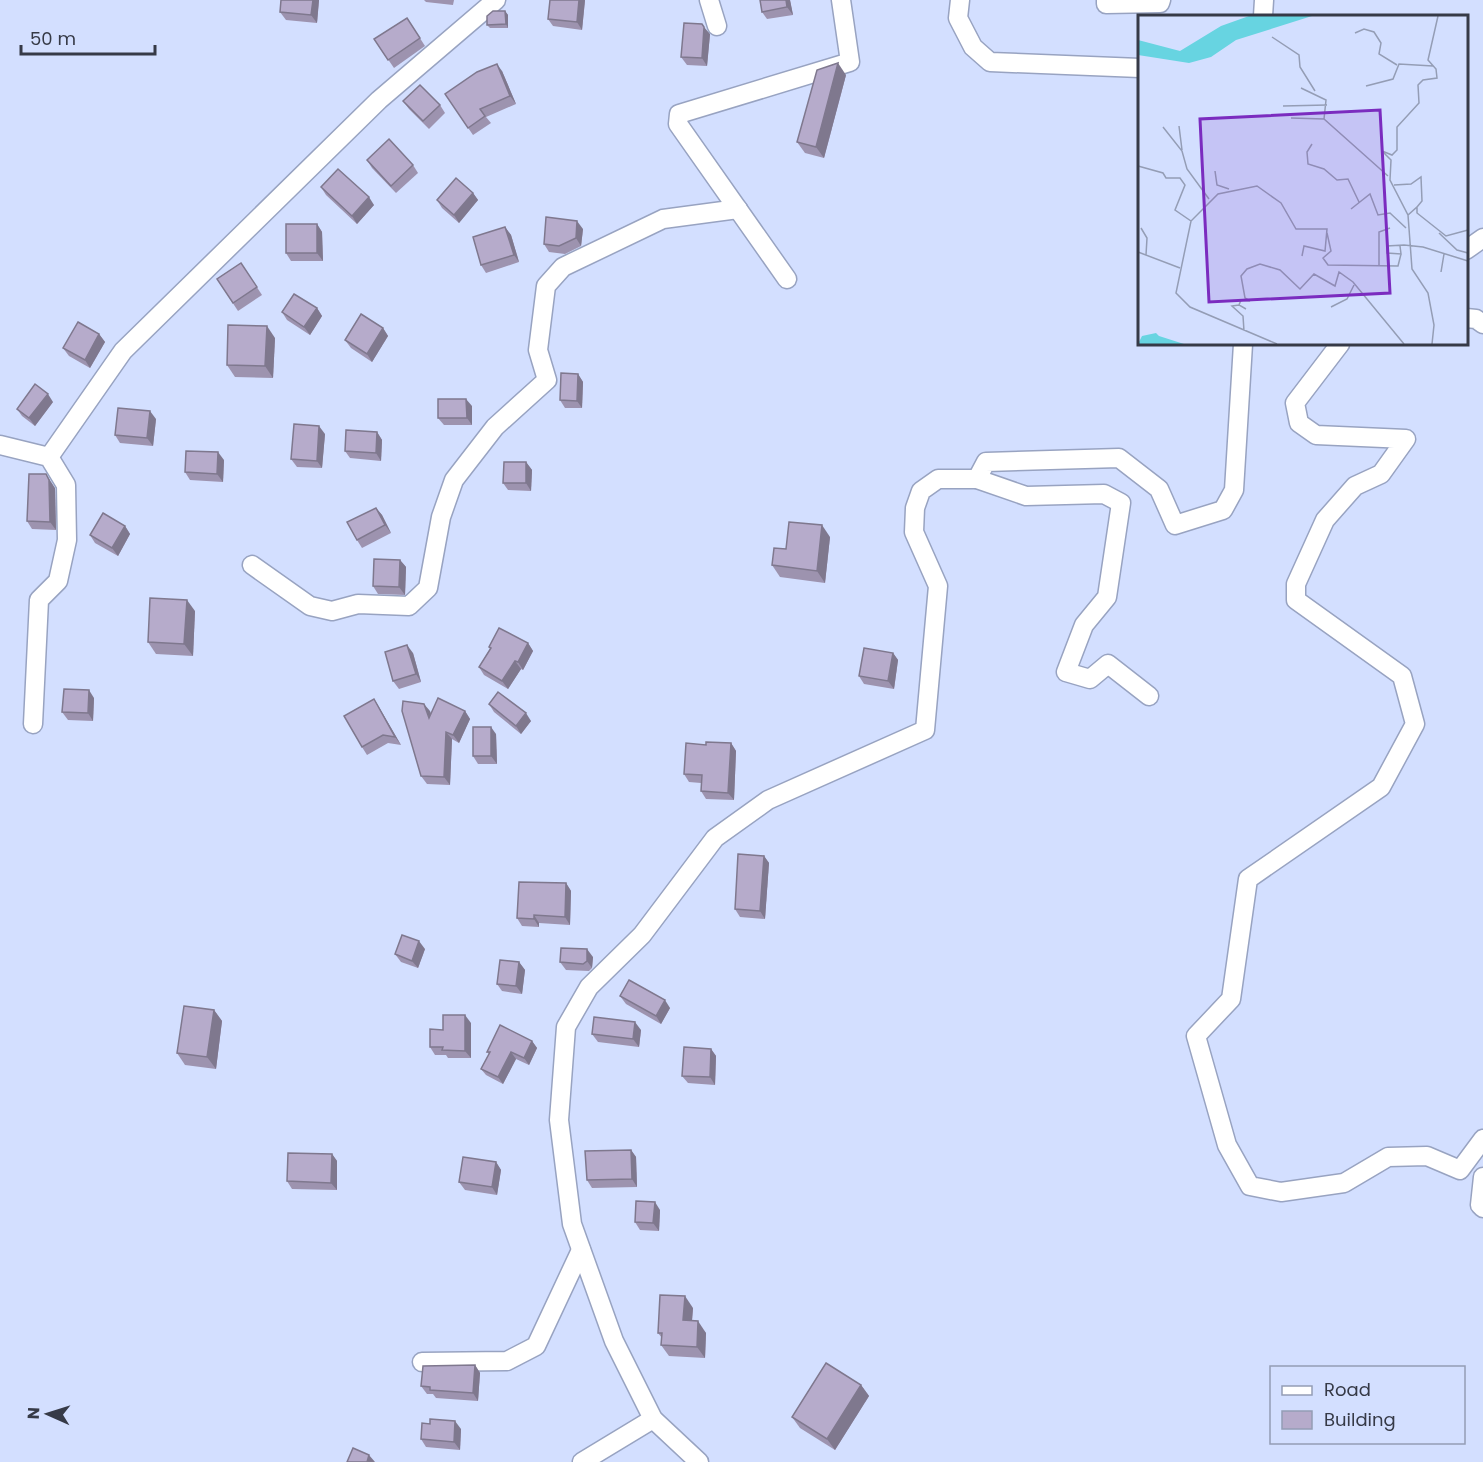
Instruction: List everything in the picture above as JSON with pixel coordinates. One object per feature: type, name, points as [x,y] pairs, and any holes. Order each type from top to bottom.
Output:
[{"type":"street","points":[[49,457],[123,351],[379,100],[496,0]]},
{"type":"street","points":[[709,0],[717,26]]},
{"type":"street","points":[[787,279],[678,124],[679,114],[850,62],[841,0]]},
{"type":"street","points":[[960,0],[958,18],[973,47],[990,62],[1138,68]]},
{"type":"street","points":[[1106,0],[1106,4],[1160,3],[1161,0]]},
{"type":"street","points":[[1263,15],[1264,0]]},
{"type":"street","points":[[252,565],[310,606],[332,611],[358,604],[410,606],[428,588],[441,517],[454,480],[495,428],[548,380],[538,351],[546,286],[562,267],[663,219],[738,209]]},
{"type":"street","points":[[1468,249],[1483,238]]},
{"type":"street","points":[[1468,318],[1483,324]]},
{"type":"street","points":[[978,479],[986,462],[1119,458],[1159,489],[1175,525],[1223,510],[1234,490],[1243,345]]},
{"type":"street","points":[[1339,345],[1295,403],[1299,423],[1316,435],[1406,439],[1381,474],[1355,486],[1324,520],[1296,584],[1296,600],[1402,676],[1415,724],[1381,787],[1248,879],[1231,999],[1196,1036],[1227,1145],[1250,1186],[1281,1192],[1344,1183],[1388,1157],[1427,1156],[1460,1170],[1483,1139]]},
{"type":"street","points":[[0,445],[49,457],[66,485],[67,540],[58,582],[39,600],[33,724]]},
{"type":"street","points":[[699,1462],[653,1419],[614,1341],[572,1224],[559,1120],[566,1027],[589,987],[642,935],[715,838],[768,800],[925,730],[938,586],[914,532],[915,507],[921,491],[938,478],[978,479],[1026,496],[1104,494],[1121,503],[1107,597],[1084,625],[1066,672],[1090,679],[1108,664],[1149,696]]},
{"type":"street","points":[[1483,1177],[1480,1205],[1483,1208]]},
{"type":"street","points":[[422,1362],[507,1361],[536,1346],[581,1250]]},
{"type":"street","points":[[582,1462],[653,1419]]},
{"type":"building","points":[[281,0],[313,0],[311,15],[280,12]]},
{"type":"building","points":[[550,0],[579,0],[577,22],[548,19]]},
{"type":"building","points":[[760,0],[786,0],[787,7],[762,12]]},
{"type":"building","points":[[493,11],[505,11],[506,24],[487,25],[487,16]]},
{"type":"building","points":[[407,18],[420,38],[388,60],[374,39]]},
{"type":"building","points":[[684,23],[702,24],[704,27],[702,58],[681,57]]},
{"type":"building","points":[[838,63],[816,147],[797,142],[817,70]]},
{"type":"building","points":[[497,64],[510,96],[480,109],[485,116],[468,128],[445,94],[477,72]]},
{"type":"building","points":[[420,85],[440,105],[423,121],[403,101]]},
{"type":"building","points":[[389,139],[413,165],[391,186],[367,160]]},
{"type":"building","points":[[338,169],[369,197],[352,216],[321,187]]},
{"type":"building","points":[[456,178],[473,193],[454,215],[437,200]]},
{"type":"building","points":[[546,217],[577,221],[576,238],[559,246],[544,244]]},
{"type":"building","points":[[286,224],[317,224],[317,253],[286,253]]},
{"type":"building","points":[[505,227],[514,255],[481,265],[473,237]]},
{"type":"building","points":[[241,263],[257,287],[233,303],[217,279]]},
{"type":"building","points":[[294,294],[317,308],[304,327],[282,312]]},
{"type":"building","points":[[361,314],[383,328],[367,354],[345,340]]},
{"type":"building","points":[[78,322],[99,334],[85,360],[63,348]]},
{"type":"building","points":[[228,325],[267,326],[265,366],[227,365]]},
{"type":"building","points":[[561,373],[578,374],[577,401],[560,400]]},
{"type":"building","points":[[35,384],[48,394],[29,418],[17,409]]},
{"type":"building","points":[[438,399],[466,399],[467,418],[438,418]]},
{"type":"building","points":[[118,408],[150,411],[147,438],[115,435]]},
{"type":"building","points":[[294,424],[319,426],[317,461],[291,459]]},
{"type":"building","points":[[346,430],[377,432],[376,453],[345,451]]},
{"type":"building","points":[[186,451],[218,452],[217,474],[185,472]]},
{"type":"building","points":[[504,462],[526,462],[526,483],[503,483]]},
{"type":"building","points":[[29,474],[46,474],[49,480],[50,522],[27,521]]},
{"type":"building","points":[[376,508],[385,525],[357,540],[347,522]]},
{"type":"building","points":[[103,513],[125,526],[112,548],[90,535]]},
{"type":"building","points":[[789,522],[822,525],[817,571],[772,565],[774,548],[786,549]]},
{"type":"building","points":[[374,559],[400,560],[399,587],[373,586]]},
{"type":"building","points":[[150,598],[187,600],[184,644],[148,642]]},
{"type":"building","points":[[499,628],[528,643],[518,662],[515,661],[502,681],[479,667],[491,648],[489,647]]},
{"type":"building","points":[[407,645],[416,674],[393,681],[385,652]]},
{"type":"building","points":[[864,648],[893,653],[888,681],[859,676]]},
{"type":"building","points":[[64,689],[89,690],[88,713],[62,712]]},
{"type":"building","points":[[498,692],[526,713],[516,726],[489,704]]},
{"type":"building","points":[[438,698],[465,711],[453,735],[446,732],[444,777],[421,776],[402,711],[403,701],[424,704],[429,718]]},
{"type":"building","points":[[374,699],[395,737],[383,735],[362,747],[344,716]]},
{"type":"building","points":[[473,727],[491,727],[491,756],[473,756]]},
{"type":"building","points":[[706,742],[731,743],[728,793],[701,791],[702,775],[684,774],[686,743],[706,745]]},
{"type":"building","points":[[738,854],[764,856],[760,911],[735,909]]},
{"type":"building","points":[[519,882],[566,883],[565,917],[534,915],[534,919],[517,918]]},
{"type":"building","points":[[402,935],[419,941],[412,961],[395,954]]},
{"type":"building","points":[[561,948],[587,949],[587,961],[583,964],[560,962]]},
{"type":"building","points":[[500,960],[519,962],[516,986],[497,984]]},
{"type":"building","points":[[629,980],[665,1000],[656,1016],[620,996]]},
{"type":"building","points":[[184,1006],[214,1010],[207,1057],[177,1053]]},
{"type":"building","points":[[443,1015],[465,1015],[465,1051],[430,1047],[430,1029],[443,1030]]},
{"type":"building","points":[[594,1017],[635,1022],[633,1039],[592,1034]]},
{"type":"building","points":[[500,1025],[532,1041],[524,1058],[511,1052],[498,1077],[481,1069]]},
{"type":"building","points":[[684,1047],[711,1049],[710,1077],[682,1076]]},
{"type":"building","points":[[631,1150],[632,1179],[587,1180],[585,1151]]},
{"type":"building","points":[[288,1153],[332,1154],[331,1183],[287,1181]]},
{"type":"building","points":[[463,1157],[496,1162],[492,1187],[459,1182]]},
{"type":"building","points":[[636,1201],[655,1202],[653,1223],[635,1222]]},
{"type":"building","points":[[660,1295],[685,1296],[683,1320],[698,1321],[697,1347],[661,1345],[662,1333],[658,1333]]},
{"type":"building","points":[[826,1363],[861,1385],[827,1439],[792,1417]]},
{"type":"building","points":[[475,1365],[473,1393],[430,1390],[430,1387],[421,1386],[423,1366]]},
{"type":"building","points":[[430,1419],[455,1421],[454,1442],[421,1439],[422,1423],[430,1424]]},
{"type":"building","points":[[353,1448],[369,1455],[367,1462],[347,1462]]}]
